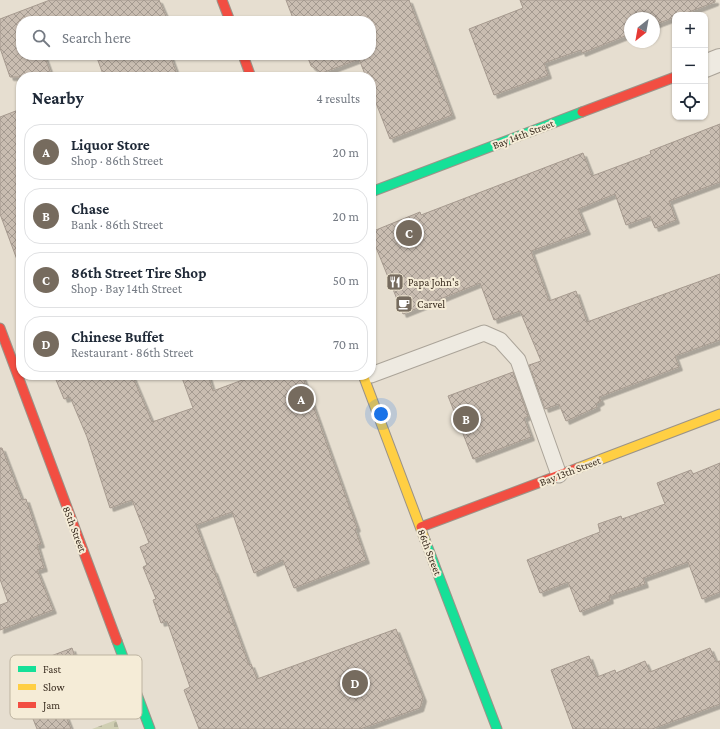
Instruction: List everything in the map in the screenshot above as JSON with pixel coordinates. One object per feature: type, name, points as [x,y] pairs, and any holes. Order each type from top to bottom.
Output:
[{"type":"street","points":[[222,0],[228,16]]},
{"type":"street","points":[[245,60],[249,72]]},
{"type":"street","points":[[708,65],[720,60]]},
{"type":"street","name":"Bay 14th Street","points":[[376,190],[672,78]]},
{"type":"street","name":"85th Street","points":[[0,328],[16,371]]},
{"type":"street","name":"85th Street","points":[[19,380],[122,655]]},
{"type":"street","name":"86th Street","points":[[369,380],[421,527],[497,729]]},
{"type":"street","name":"Bay 13th Street","points":[[421,527],[720,414]]},
{"type":"street","name":"85th Street","points":[[142,708],[150,729]]},
{"type":"lane","points":[[376,372],[484,333],[500,340],[518,360],[559,475]]},
{"type":"green space","points":[[116,720],[119,729],[92,729]]},
{"type":"building","points":[[50,0],[159,0],[166,16],[16,16],[16,60],[46,60],[50,72],[16,72],[16,77],[10,77],[0,48],[0,19]]},
{"type":"building","points":[[286,0],[409,0],[452,115],[390,139],[376,103],[376,72],[364,72],[359,60],[376,60],[376,16],[292,16]]},
{"type":"building","points":[[520,0],[715,0],[715,2],[689,12],[672,12],[672,18],[660,23],[660,12],[624,12],[624,36],[582,53],[581,50],[544,63],[548,75],[494,95],[469,29],[523,8]]},
{"type":"building","points":[[98,60],[172,60],[176,72],[102,72]]},
{"type":"building","points":[[309,60],[356,60],[325,72],[320,72],[311,66]]},
{"type":"building","points":[[16,111],[16,257],[0,214],[0,117]]},
{"type":"building","points":[[720,124],[720,182],[669,201],[676,220],[655,228],[650,216],[626,225],[615,194],[578,209],[587,231],[531,251],[549,301],[576,291],[587,322],[720,274],[720,340],[675,356],[679,367],[599,397],[601,401],[596,404],[597,407],[566,421],[559,404],[545,409],[529,365],[541,361],[520,311],[494,320],[480,283],[403,314],[376,247],[376,230],[420,212],[421,215],[583,153],[592,176],[651,154],[650,151]]},
{"type":"building","points":[[513,372],[528,416],[524,418],[531,437],[473,459],[448,396]]},
{"type":"building","points":[[56,380],[134,380],[152,422],[193,408],[183,380],[210,380],[213,391],[243,380],[304,380],[357,528],[355,529],[366,560],[294,588],[283,560],[254,573],[232,512],[196,525],[249,665],[251,664],[257,679],[396,629],[423,698],[420,708],[360,729],[199,729],[184,690],[190,687],[167,621],[161,623],[153,600],[156,599],[143,567],[147,565],[140,547],[149,543],[132,500],[110,508],[87,437],[70,397],[64,399]]},
{"type":"building","points":[[0,448],[2,448],[22,500],[26,499],[41,544],[37,545],[44,568],[37,570],[53,610],[0,630],[0,605],[8,602],[0,579]]},
{"type":"building","points":[[720,463],[720,592],[702,599],[688,562],[643,578],[645,584],[609,596],[610,600],[580,612],[568,582],[540,593],[527,560],[600,532],[598,524],[621,516],[622,519],[665,504],[657,483],[691,470],[693,474]]},
{"type":"building","points":[[72,648],[75,655],[54,655]]},
{"type":"building","points":[[710,648],[716,662],[720,661],[720,704],[652,729],[573,729],[551,670],[589,656],[597,677],[615,670],[616,673],[645,661],[650,672]]},
{"type":"building","points":[[33,719],[67,719],[71,729],[37,729]]},
{"type":"traffic: fast","points":[[376,190],[582,112]]},
{"type":"traffic: fast","points":[[425,540],[497,729]]},
{"type":"traffic: fast","points":[[117,641],[122,655]]},
{"type":"traffic: fast","points":[[142,708],[150,729]]},
{"type":"traffic: slow","points":[[365,380],[425,540]]},
{"type":"traffic: slow","points":[[578,468],[720,414]]},
{"type":"traffic: jam","points":[[222,0],[228,16]]},
{"type":"traffic: jam","points":[[245,60],[249,72]]},
{"type":"traffic: jam","points":[[582,112],[672,78]]},
{"type":"traffic: jam","points":[[0,328],[16,371]]},
{"type":"traffic: jam","points":[[19,380],[117,641]]},
{"type":"traffic: jam","points":[[421,527],[578,468]]},
{"type":"place","name":"86th Street Tire Shop","points":[[409,233]]},
{"type":"place","name":"Papa John's","points":[[395,282]]},
{"type":"place","name":"Carvel","points":[[404,304]]},
{"type":"place","name":"Liquor Store","points":[[301,399]]},
{"type":"place","name":"Chase","points":[[466,419]]},
{"type":"place","name":"Chinese Buffet","points":[[355,683]]}]
